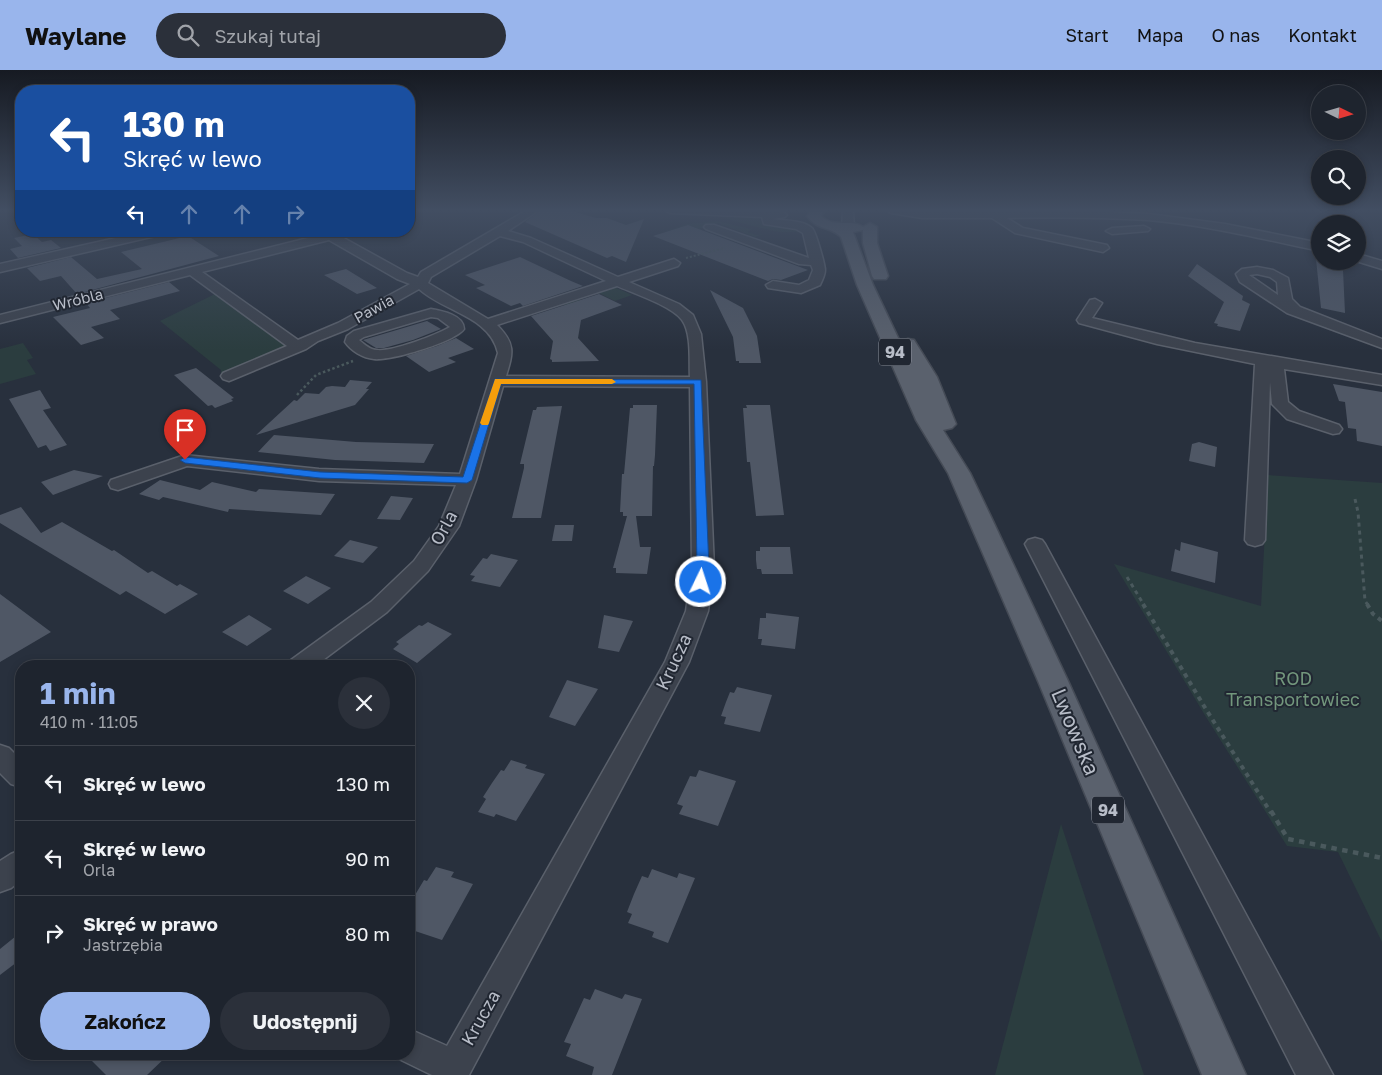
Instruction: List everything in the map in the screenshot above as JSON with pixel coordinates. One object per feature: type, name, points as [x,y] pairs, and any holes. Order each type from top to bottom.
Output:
[{"type":"main road","name":"Lwowska","points":[[855,257],[865,285],[926,420],[959,473]]},
{"type":"main road","points":[[873,257],[888,294]]},
{"type":"main road","name":"Lwowska","points":[[901,322],[911,351],[933,390],[959,473],[1224,1075]]},
{"type":"street","points":[[1,267],[43,257]]},
{"type":"street","name":"Wróbla","points":[[0,318],[194,272],[246,257]]},
{"type":"street","name":"Orla","points":[[307,660],[380,607],[421,566],[449,526],[467,480],[498,381],[505,347],[503,340],[487,324],[438,297],[423,287],[421,283],[402,276],[367,257]]},
{"type":"street","name":"Pawia","points":[[230,376],[343,326],[421,283],[426,275],[456,257]]},
{"type":"street","name":"Krucza","points":[[452,1071],[677,662],[697,611],[703,568],[698,382],[694,334],[688,318],[674,307],[564,257]]},
{"type":"street","points":[[792,257],[803,261],[818,262]]},
{"type":"street","points":[[773,285],[800,289],[815,282],[819,270],[817,257]]},
{"type":"street","points":[[1366,260],[1382,264]]},
{"type":"street","points":[[487,324],[674,263]]},
{"type":"street","points":[[1311,318],[1296,310],[1285,300],[1283,282],[1279,277],[1259,271],[1248,271],[1242,274],[1245,279],[1292,310],[1311,318],[1382,344]]},
{"type":"street","points":[[194,272],[292,343],[301,346]]},
{"type":"street","points":[[1095,303],[1084,320],[1180,346],[1382,380]]},
{"type":"street","points":[[425,314],[442,315],[457,325],[457,328],[452,333],[420,344],[387,355],[370,354],[352,342],[352,339],[360,334],[425,314]]},
{"type":"street","points":[[1269,362],[1280,404],[1293,414],[1333,429]]},
{"type":"street","points":[[1255,540],[1269,362]]},
{"type":"street","points":[[498,381],[698,382]]},
{"type":"street","points":[[118,484],[185,460],[320,475],[467,480]]},
{"type":"street","points":[[1035,544],[1315,1075]]},
{"type":"street","points":[[0,756],[15,770]]},
{"type":"street","points":[[0,878],[15,867]]},
{"type":"street","points":[[415,1049],[452,1071]]},
{"type":"path","points":[[298,395],[316,375],[370,354]]},
{"type":"path","points":[[1355,499],[1358,512],[1365,601],[1373,614],[1382,621]]},
{"type":"path","points":[[1127,577],[1204,706],[1288,839],[1382,858]]},
{"type":"green space","points":[[606,287],[614,287],[632,295],[615,301],[599,293],[579,300],[583,304],[571,308],[561,303]]},
{"type":"green space","points":[[215,294],[289,348],[221,375],[221,370],[160,321]]},
{"type":"green space","points":[[23,343],[33,358],[27,360],[36,374],[0,384],[0,349]]},
{"type":"green space","name":"ROD Transportowiec","points":[[1268,475],[1382,483],[1382,942],[1338,852],[1287,846],[1206,717],[1114,564],[1261,606]]},
{"type":"green space","points":[[1061,824],[1144,1075],[995,1075]]},
{"type":"building","points":[[71,257],[97,279],[142,269],[127,257],[216,257],[77,294],[61,276],[40,281],[27,268]]},
{"type":"building","points":[[520,257],[583,286],[523,306],[520,303],[511,306],[476,288],[485,285],[465,275]]},
{"type":"building","points":[[614,257],[628,257],[626,262]]},
{"type":"building","points":[[706,257],[773,257],[808,270],[781,280],[773,279],[768,281]]},
{"type":"building","points":[[1197,264],[1243,296],[1242,300],[1250,304],[1240,331],[1217,326],[1218,324],[1214,323],[1224,302],[1188,276]]},
{"type":"building","points":[[346,269],[377,288],[357,294],[324,275]]},
{"type":"building","points":[[1317,270],[1343,270],[1345,313],[1321,308]]},
{"type":"building","points":[[169,282],[180,291],[110,310],[120,319],[91,327],[104,338],[81,345],[53,317],[90,308],[86,303]]},
{"type":"building","points":[[710,290],[743,308],[757,336],[761,363],[739,363],[739,361],[736,361],[733,337]]},
{"type":"building","points":[[599,294],[622,305],[581,320],[578,338],[599,361],[552,362],[550,359],[553,341],[531,316]]},
{"type":"building","points":[[427,321],[441,329],[413,340],[384,348],[376,348],[363,340]]},
{"type":"building","points":[[456,338],[474,349],[448,358],[456,362],[429,372],[406,356],[437,346]]},
{"type":"building","points":[[196,368],[234,398],[231,399],[233,401],[215,408],[212,405],[208,406],[174,375]]},
{"type":"building","points":[[350,380],[372,382],[366,389],[369,389],[355,405],[256,435],[294,400],[297,401],[305,393],[319,394],[326,387],[345,387]]},
{"type":"building","points":[[1333,384],[1382,392],[1382,446],[1357,441],[1356,429],[1348,428],[1345,402],[1339,401]]},
{"type":"building","points":[[40,390],[51,408],[43,410],[67,445],[50,451],[46,445],[38,448],[9,399]]},
{"type":"building","points":[[633,405],[657,405],[652,516],[636,516],[640,547],[651,547],[647,574],[616,573],[616,568],[613,568],[627,516],[623,516],[623,512],[620,512],[622,474],[624,474],[630,408],[633,408]]},
{"type":"building","points":[[746,405],[770,405],[784,515],[756,516],[750,462],[747,462],[743,408],[747,408]]},
{"type":"building","points":[[562,406],[541,518],[512,518],[524,468],[524,464],[520,464],[533,410],[536,410],[537,407]]},
{"type":"building","points":[[274,435],[356,442],[434,444],[424,463],[335,460],[258,452]]},
{"type":"building","points":[[1199,442],[1217,447],[1215,467],[1189,461],[1192,444]]},
{"type":"building","points":[[74,470],[103,476],[53,495],[41,482]]},
{"type":"building","points":[[160,480],[200,490],[212,482],[256,492],[259,489],[335,494],[321,515],[229,509],[228,512],[163,497],[159,500],[139,494]]},
{"type":"building","points":[[391,496],[413,498],[400,520],[377,519]]},
{"type":"building","points":[[21,507],[41,533],[62,522],[112,551],[114,550],[148,573],[152,571],[177,586],[180,584],[198,594],[165,614],[126,591],[120,595],[0,523],[0,515]]},
{"type":"building","points":[[555,525],[574,525],[572,541],[552,541]]},
{"type":"building","points":[[350,540],[378,547],[363,563],[334,556]]},
{"type":"building","points":[[1181,542],[1218,552],[1215,583],[1171,571],[1175,549],[1180,551]]},
{"type":"building","points":[[760,547],[790,547],[793,574],[762,574],[761,569],[757,569],[756,560],[756,551],[760,551]]},
{"type":"building","points":[[491,554],[518,560],[500,587],[471,581],[475,576],[470,575],[483,558],[487,559]]},
{"type":"building","points":[[306,576],[331,588],[308,604],[283,591]]},
{"type":"building","points":[[0,594],[51,632],[0,662]]},
{"type":"building","points":[[766,613],[799,617],[795,649],[761,645],[762,639],[758,639],[760,618],[766,618]]},
{"type":"building","points":[[249,615],[272,629],[247,646],[222,632]]},
{"type":"building","points":[[604,615],[633,621],[619,652],[598,648]]},
{"type":"building","points":[[428,622],[452,634],[417,663],[415,660],[393,649],[399,644],[396,642],[419,625],[422,626]]},
{"type":"building","points":[[567,680],[598,689],[575,726],[549,717]]},
{"type":"building","points":[[737,687],[772,695],[760,732],[724,724],[726,717],[721,716],[730,692],[734,693]]},
{"type":"building","points":[[511,760],[527,765],[525,768],[545,774],[516,821],[496,814],[494,817],[478,812],[486,799],[483,797],[501,770],[504,771]]},
{"type":"building","points":[[699,770],[736,781],[718,826],[679,814],[683,806],[677,804],[690,776],[696,777]]},
{"type":"building","points":[[436,867],[454,872],[451,877],[473,884],[442,940],[415,931],[415,895],[424,880],[427,881]]},
{"type":"building","points":[[652,869],[677,878],[679,873],[695,878],[668,943],[652,937],[654,932],[628,923],[632,914],[627,912],[642,876],[648,878]]},
{"type":"building","points":[[15,937],[15,964],[0,975],[0,949]]},
{"type":"building","points":[[595,989],[622,999],[625,994],[642,999],[612,1075],[592,1075],[594,1067],[566,1056],[571,1044],[564,1042],[584,998],[590,1000]]},
{"type":"building","points":[[91,1060],[163,1060],[147,1075],[106,1075]]},
{"type":"slow traffic","points":[[485,423],[498,381],[612,382]]},
{"type":"route","points":[[185,460],[320,475],[467,480],[498,381],[698,382],[703,568],[701,582]]}]
